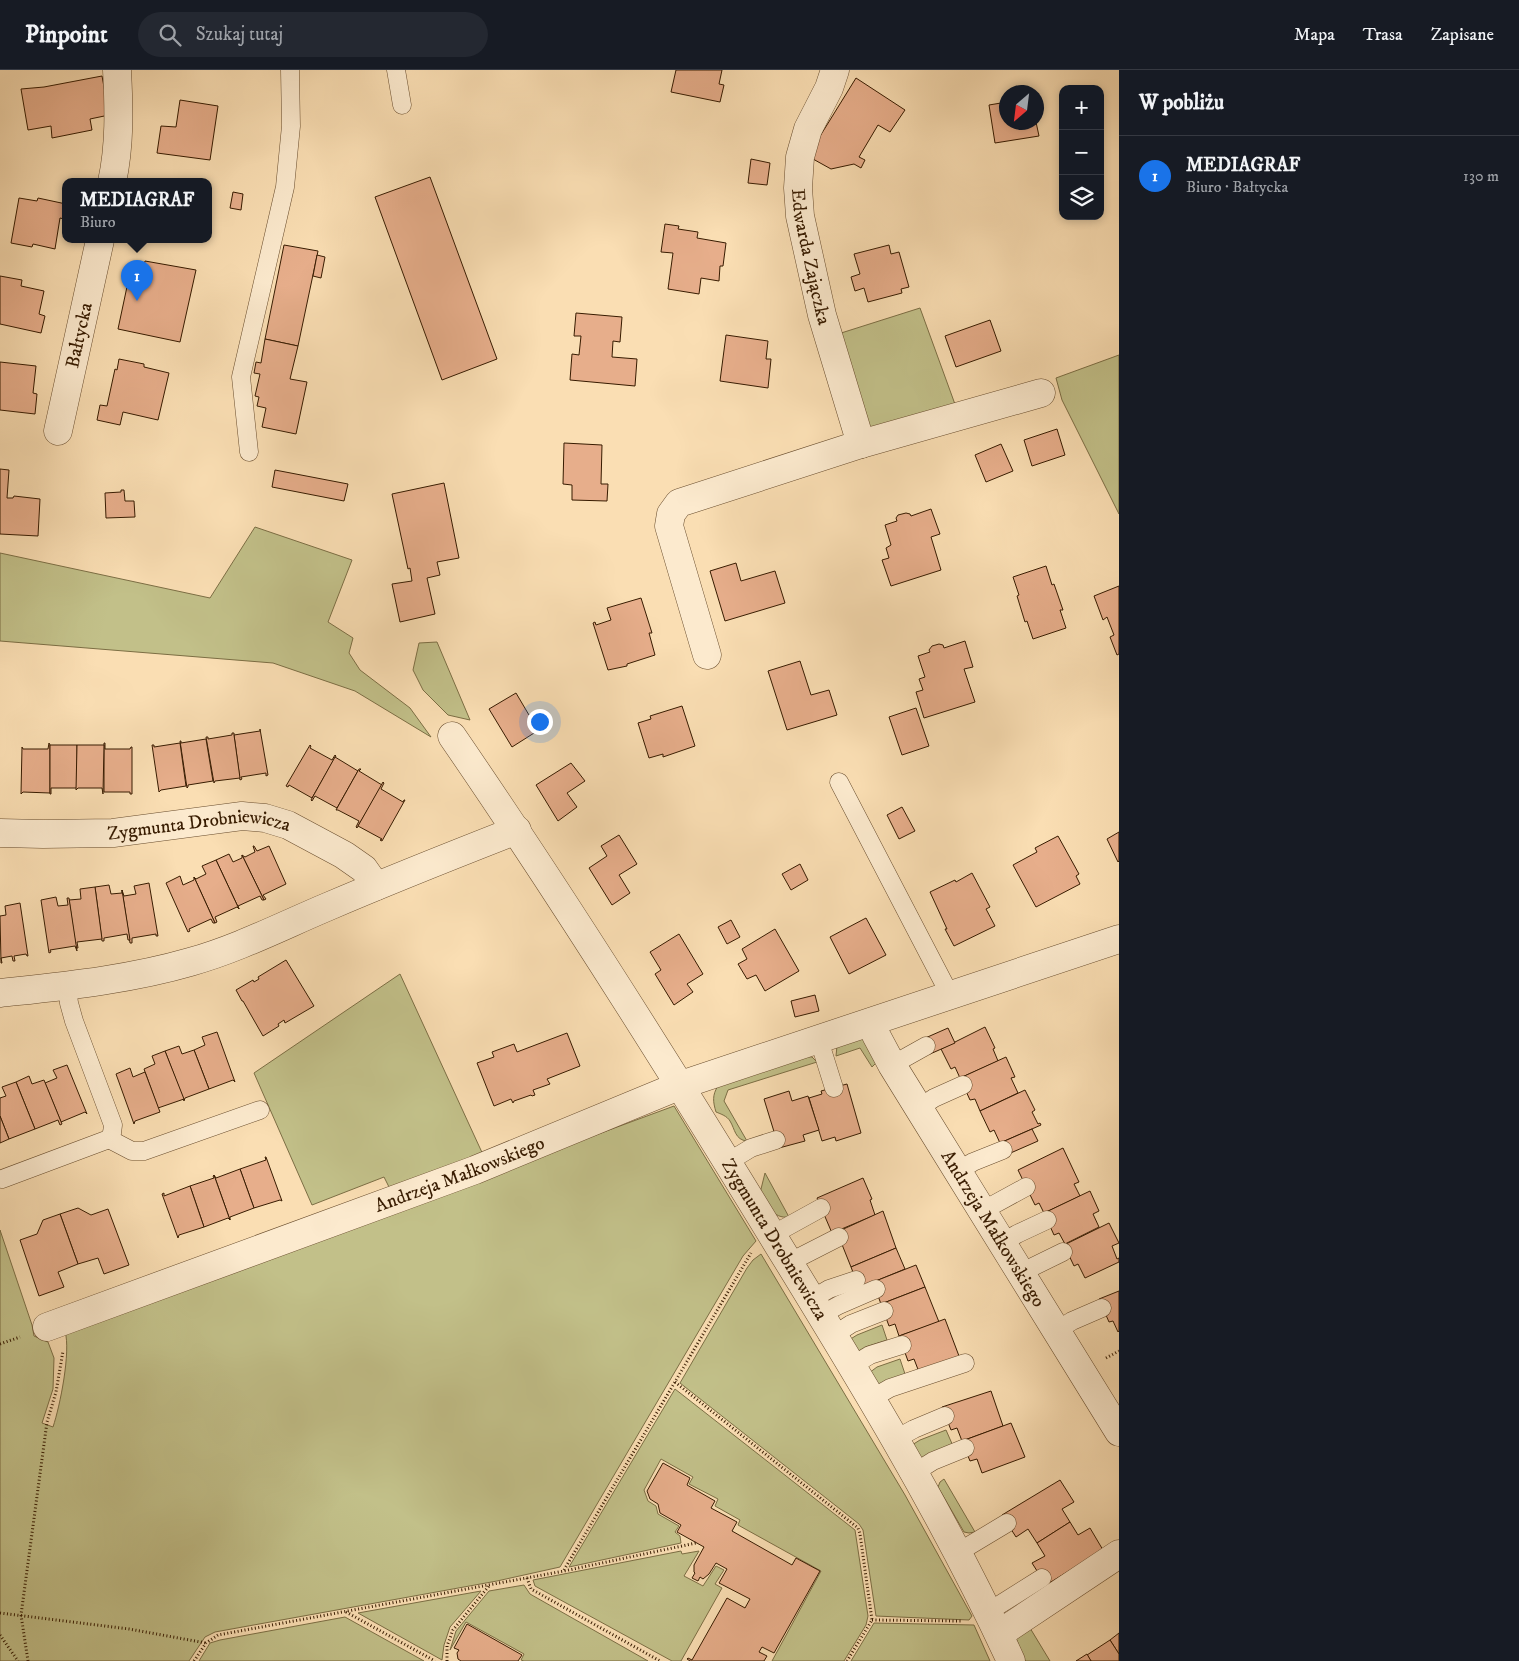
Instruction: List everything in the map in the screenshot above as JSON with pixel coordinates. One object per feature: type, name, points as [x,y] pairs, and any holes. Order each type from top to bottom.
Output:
[{"type":"street","points":[[113,178],[117,160],[120,110],[117,70]]},
{"type":"street","name":"Edwarda Zajączka","points":[[835,70],[829,88],[808,129],[800,157],[798,188],[800,216],[822,315],[860,444]]},
{"type":"street","name":"Bałtycka","points":[[58,431],[99,243]]},
{"type":"street","points":[[707,655],[669,526],[671,514],[679,503],[860,444],[1041,393]]},
{"type":"street","name":"Zygmunta Drobniewicza","points":[[452,736],[517,830],[681,1085],[790,1262],[914,1473],[957,1553],[985,1623],[1011,1661]]},
{"type":"street","name":"Zygmunta Drobniewicza","points":[[0,832],[43,834],[112,833],[242,816],[265,818],[288,825],[344,855],[364,869],[376,886]]},
{"type":"street","points":[[0,993],[67,986],[147,973],[191,962],[223,951],[376,886],[517,830]]},
{"type":"street","name":"Andrzeja Małkowskiego","points":[[51,1325],[475,1170],[681,1085],[1119,939]]},
{"type":"street","name":"Andrzeja Małkowskiego","points":[[872,1022],[876,1035],[892,1065],[1056,1331],[1117,1426]]},
{"type":"street","points":[[985,1623],[1119,1554]]},
{"type":"lane","points":[[249,452],[241,377],[285,187],[291,126],[290,70]]},
{"type":"lane","points":[[396,70],[402,105]]},
{"type":"lane","points":[[839,782],[950,995]]},
{"type":"lane","points":[[67,986],[74,1021],[113,1125],[109,1140]]},
{"type":"lane","points":[[819,1040],[834,1088]]},
{"type":"lane","points":[[892,1065],[926,1046]]},
{"type":"lane","points":[[919,1108],[934,1098],[963,1085]]},
{"type":"lane","points":[[2,1179],[109,1140],[132,1151],[144,1151],[260,1110]]},
{"type":"lane","points":[[728,1162],[751,1148],[776,1140]]},
{"type":"lane","points":[[958,1171],[973,1162],[1003,1150]]},
{"type":"lane","points":[[982,1211],[1026,1187]]},
{"type":"lane","points":[[772,1235],[822,1208]]},
{"type":"lane","points":[[1002,1243],[1047,1220]]},
{"type":"lane","points":[[790,1262],[839,1237]]},
{"type":"lane","points":[[1020,1273],[1063,1252]]},
{"type":"lane","points":[[822,1316],[829,1289],[856,1280]]},
{"type":"lane","points":[[822,1316],[839,1305],[876,1289]]},
{"type":"lane","points":[[1056,1331],[1072,1321],[1102,1308]]},
{"type":"lane","points":[[822,1316],[851,1324],[884,1311]]},
{"type":"lane","points":[[852,1366],[870,1355],[902,1345]]},
{"type":"lane","points":[[871,1399],[890,1388],[964,1364]]},
{"type":"lane","points":[[894,1440],[914,1429],[946,1416]]},
{"type":"lane","points":[[914,1473],[933,1461],[965,1448]]},
{"type":"lane","points":[[957,1553],[1007,1523]]},
{"type":"lane","points":[[985,1623],[1042,1578]]},
{"type":"path","points":[[564,1571],[749,1255],[760,1242],[772,1235]]},
{"type":"path","points":[[28,1661],[21,1615],[47,1422],[56,1392],[64,1343],[51,1325]]},
{"type":"path","points":[[675,1382],[858,1528],[872,1620],[847,1661]]},
{"type":"path","points":[[194,1661],[206,1643],[218,1635],[564,1571],[696,1543]]},
{"type":"path","points":[[527,1578],[531,1589],[660,1661]]},
{"type":"path","points":[[446,1661],[447,1646],[453,1630],[490,1585]]},
{"type":"path","points":[[346,1612],[435,1661]]},
{"type":"path","points":[[0,1613],[129,1629],[206,1643]]},
{"type":"path","points":[[872,1620],[985,1623]]},
{"type":"path","points":[[0,1635],[18,1661]]},
{"type":"shaded area","points":[[920,308],[956,407],[875,429],[866,426],[838,334]]},
{"type":"shaded area","points":[[1119,355],[1119,514],[1062,400],[1056,378]]},
{"type":"shaded area","points":[[255,527],[352,560],[328,622],[353,638],[349,653],[360,670],[410,708],[431,737],[355,691],[273,663],[0,641],[0,553],[210,598]]},
{"type":"shaded area","points":[[437,642],[470,720],[448,715],[423,690],[413,670],[419,643]]},
{"type":"shaded area","points":[[400,974],[485,1159],[392,1193],[384,1177],[312,1205],[254,1073]]},
{"type":"shaded area","points":[[862,1038],[869,1042],[877,1062],[872,1067],[860,1048],[836,1056],[837,1046]]},
{"type":"shaded area","points":[[803,1056],[812,1057],[817,1062],[728,1090],[724,1101],[747,1141],[740,1139],[729,1119],[716,1112],[714,1099],[718,1086]]},
{"type":"shaded area","points":[[674,1106],[756,1241],[743,1256],[560,1567],[497,1581],[215,1632],[205,1637],[189,1661],[0,1661],[0,1230],[34,1336],[48,1342],[54,1358],[53,1389],[42,1423],[53,1427],[59,1406],[66,1365],[65,1331]]},
{"type":"shaded area","points":[[765,1173],[789,1217],[779,1216],[771,1210],[760,1193]]},
{"type":"shaded area","points":[[761,1254],[905,1495],[972,1616],[969,1620],[876,1616],[863,1530],[859,1524],[680,1383],[747,1268]]},
{"type":"shaded area","points":[[882,1325],[887,1340],[865,1347],[857,1352],[849,1340]]},
{"type":"shaded area","points":[[900,1359],[906,1377],[878,1389],[869,1373],[877,1367]]},
{"type":"shaded area","points":[[675,1389],[855,1530],[868,1616],[866,1625],[844,1661],[772,1661],[821,1571],[738,1525],[740,1520],[715,1506],[718,1499],[689,1484],[693,1477],[661,1459],[644,1490],[648,1501],[656,1506],[658,1514],[679,1526],[675,1532],[680,1536],[681,1543],[569,1567]]},
{"type":"shaded area","points":[[946,1430],[953,1446],[921,1460],[912,1445]]},
{"type":"shaded area","points":[[944,1479],[975,1532],[964,1532],[938,1487]]},
{"type":"shaded area","points":[[681,1551],[682,1554],[699,1551],[684,1576],[703,1586],[716,1566],[724,1570],[715,1584],[722,1588],[681,1661],[672,1661],[535,1586],[533,1580]]},
{"type":"shaded area","points":[[524,1585],[530,1594],[648,1661],[524,1661],[521,1660],[524,1654],[466,1622],[450,1650],[456,1631],[489,1591]]},
{"type":"shaded area","points":[[481,1591],[450,1627],[444,1645],[442,1660],[358,1613]]},
{"type":"shaded area","points":[[345,1617],[424,1661],[199,1661],[210,1643]]},
{"type":"shaded area","points":[[874,1623],[974,1625],[990,1661],[851,1661]]},
{"type":"shaded area","points":[[1027,1623],[1050,1661],[1025,1661],[1014,1633]]},
{"type":"building","points":[[676,70],[722,70],[719,84],[724,85],[720,102],[671,92]]},
{"type":"building","points":[[102,76],[109,115],[90,119],[92,130],[52,138],[51,126],[28,130],[21,89],[44,87]]},
{"type":"building","points":[[856,78],[905,110],[890,132],[878,125],[859,157],[865,160],[861,168],[854,164],[831,169],[813,159],[817,141]]},
{"type":"building","points":[[180,100],[218,106],[210,160],[157,153],[161,126],[176,127]]},
{"type":"building","points":[[999,103],[999,130],[1038,130],[1039,136],[995,143],[989,105]]},
{"type":"building","points":[[751,159],[770,163],[767,185],[748,183]]},
{"type":"building","points":[[430,177],[497,359],[442,380],[375,197]]},
{"type":"building","points":[[233,192],[243,194],[241,210],[230,208]]},
{"type":"building","points":[[19,198],[37,201],[38,198],[62,203],[62,218],[60,218],[55,249],[33,244],[32,247],[11,243]]},
{"type":"building","points":[[665,224],[679,226],[678,229],[698,232],[697,238],[726,243],[723,266],[720,266],[719,281],[701,278],[699,294],[668,289],[673,253],[661,252]]},
{"type":"building","points":[[284,245],[318,251],[298,346],[265,339]]},
{"type":"building","points":[[889,245],[891,254],[899,252],[909,287],[901,289],[902,293],[868,302],[864,288],[855,291],[851,277],[860,274],[854,254]]},
{"type":"building","points":[[317,255],[325,257],[321,278],[313,276]]},
{"type":"building","points":[[145,261],[196,270],[180,342],[118,329],[128,282],[139,284]]},
{"type":"building","points":[[0,276],[22,280],[21,286],[44,291],[39,314],[45,316],[41,333],[0,324]]},
{"type":"building","points":[[576,313],[622,317],[620,342],[613,341],[612,357],[637,359],[635,386],[570,380],[572,354],[579,355],[581,336],[574,336]]},
{"type":"building","points":[[990,320],[1001,351],[956,367],[945,336]]},
{"type":"building","points":[[726,335],[768,341],[766,359],[771,359],[768,388],[720,381]]},
{"type":"building","points":[[265,339],[298,346],[290,379],[307,382],[296,434],[262,427],[266,408],[257,406],[259,397],[255,396],[260,374],[254,373],[256,362],[261,363]]},
{"type":"building","points":[[119,359],[144,364],[144,367],[169,373],[158,420],[123,412],[120,425],[97,420],[100,405],[107,406]]},
{"type":"building","points":[[0,362],[36,366],[33,393],[37,394],[35,414],[0,410]]},
{"type":"building","points":[[1057,429],[1065,455],[1032,466],[1024,440]]},
{"type":"building","points":[[564,443],[602,445],[601,484],[608,484],[607,501],[572,500],[572,485],[563,484]]},
{"type":"building","points":[[1001,444],[1013,471],[986,482],[975,455]]},
{"type":"building","points":[[0,469],[9,470],[7,498],[13,498],[14,496],[40,499],[38,536],[0,534]]},
{"type":"building","points":[[275,470],[348,484],[344,501],[272,487]]},
{"type":"building","points":[[444,483],[459,558],[437,562],[440,575],[427,578],[435,614],[400,622],[392,584],[412,581],[392,494]]},
{"type":"building","points":[[121,490],[124,490],[125,501],[134,501],[135,517],[106,518],[105,493],[121,492]]},
{"type":"building","points":[[931,509],[940,534],[931,537],[941,570],[891,586],[882,560],[889,558],[886,548],[891,545],[885,525],[897,521],[898,515],[906,513],[911,516]]},
{"type":"building","points":[[736,563],[741,581],[775,571],[785,603],[725,621],[710,571]]},
{"type":"building","points":[[1046,566],[1063,610],[1060,610],[1066,628],[1033,639],[1027,621],[1025,622],[1013,577]]},
{"type":"building","points":[[1119,586],[1119,654],[1117,655],[1110,637],[1114,635],[1107,617],[1103,620],[1094,596]]},
{"type":"building","points":[[641,598],[652,633],[649,633],[655,655],[627,664],[627,666],[608,670],[593,623],[595,622],[596,625],[611,620],[607,608]]},
{"type":"building","points":[[965,641],[973,667],[964,669],[975,702],[924,718],[916,692],[923,690],[919,679],[925,677],[918,656],[930,652],[929,650],[932,646],[939,644],[943,645],[944,648]]},
{"type":"building","points":[[800,661],[811,695],[829,690],[837,715],[787,730],[768,671]]},
{"type":"building","points":[[516,693],[529,715],[533,713],[542,728],[512,747],[489,709]]},
{"type":"building","points":[[682,706],[695,746],[663,757],[663,754],[649,758],[638,723],[651,719],[650,716]]},
{"type":"building","points":[[916,708],[929,746],[902,755],[889,717]]},
{"type":"building","points":[[260,729],[268,775],[266,776],[266,773],[241,777],[242,779],[240,780],[234,735],[260,731]]},
{"type":"building","points":[[234,733],[240,778],[215,781],[214,783],[206,737],[208,739],[232,735]]},
{"type":"building","points":[[206,739],[213,781],[188,785],[187,788],[180,741],[181,743]]},
{"type":"building","points":[[49,743],[50,793],[23,792],[21,794],[22,747],[23,749],[48,749]]},
{"type":"building","points":[[104,743],[105,749],[130,749],[132,747],[132,794],[130,792],[104,792]]},
{"type":"building","points":[[180,743],[186,786],[161,790],[159,792],[152,745],[154,747]]},
{"type":"building","points":[[50,745],[77,745],[77,788],[51,788],[50,794]]},
{"type":"building","points":[[77,745],[104,745],[103,794],[102,788],[78,788],[76,790]]},
{"type":"building","points":[[310,745],[310,748],[332,760],[336,756],[312,798],[289,785],[288,787],[286,786]]},
{"type":"building","points":[[335,757],[358,771],[337,808],[315,796],[311,800]]},
{"type":"building","points":[[571,763],[585,781],[567,793],[577,807],[558,821],[536,785]]},
{"type":"building","points":[[359,769],[361,769],[359,771],[382,785],[357,828],[359,821],[336,810]]},
{"type":"building","points":[[383,782],[381,789],[403,802],[405,800],[382,841],[380,840],[382,839],[358,826]]},
{"type":"building","points":[[902,807],[915,831],[899,839],[887,815]]},
{"type":"building","points":[[1119,832],[1119,861],[1118,862],[1107,839]]},
{"type":"building","points":[[619,835],[637,864],[619,875],[630,893],[612,905],[589,868],[607,856],[601,846]]},
{"type":"building","points":[[1058,836],[1079,874],[1076,876],[1080,884],[1036,907],[1013,865],[1037,852],[1035,848]]},
{"type":"building","points":[[253,846],[257,851],[269,846],[286,884],[263,895],[266,899],[264,900],[242,855],[245,857],[255,852]]},
{"type":"building","points":[[229,854],[233,862],[242,858],[242,855],[264,900],[260,896],[238,906],[239,909],[216,860]]},
{"type":"building","points":[[216,860],[239,909],[237,907],[215,917],[217,922],[215,923],[194,877],[196,879],[206,874],[202,866]]},
{"type":"building","points":[[800,864],[808,880],[791,890],[782,874]]},
{"type":"building","points":[[972,873],[990,907],[986,909],[995,926],[954,946],[930,892],[955,880],[956,882]]},
{"type":"building","points":[[180,876],[183,885],[194,880],[194,877],[215,923],[211,919],[189,929],[190,931],[188,932],[166,883]]},
{"type":"building","points":[[149,883],[158,936],[156,934],[132,938],[132,943],[130,943],[122,890],[124,896],[136,894],[134,886]]},
{"type":"building","points":[[109,885],[111,894],[122,893],[122,890],[130,940],[128,940],[127,934],[104,938],[104,941],[102,941],[95,887]]},
{"type":"building","points":[[95,887],[102,939],[77,942],[78,948],[76,948],[69,900],[81,899],[80,889]]},
{"type":"building","points":[[56,897],[58,906],[68,905],[67,898],[69,898],[77,951],[75,946],[50,950],[51,952],[49,953],[41,900]]},
{"type":"building","points":[[20,903],[28,956],[26,954],[14,956],[15,961],[13,961],[12,956],[1,958],[1,963],[0,916],[6,915],[5,906]]},
{"type":"building","points":[[866,918],[886,955],[849,974],[830,937]]},
{"type":"building","points":[[731,920],[740,937],[727,944],[718,927]]},
{"type":"building","points":[[775,929],[799,971],[765,991],[756,975],[747,979],[738,964],[747,959],[742,949]]},
{"type":"building","points":[[679,934],[703,974],[687,984],[693,992],[674,1005],[655,974],[661,970],[650,952]]},
{"type":"building","points":[[286,960],[314,1006],[285,1023],[284,1020],[278,1024],[279,1026],[263,1036],[236,990],[253,980],[254,982],[259,979],[258,977]]},
{"type":"building","points":[[815,995],[819,1011],[795,1017],[791,1001]]},
{"type":"building","points":[[985,1027],[995,1048],[993,1049],[998,1061],[960,1078],[955,1067],[951,1069],[941,1049]]},
{"type":"building","points":[[948,1028],[955,1043],[930,1054],[923,1039]]},
{"type":"building","points":[[217,1032],[235,1082],[233,1080],[209,1089],[194,1050],[205,1045],[202,1037]]},
{"type":"building","points":[[567,1033],[580,1066],[547,1079],[550,1084],[533,1090],[535,1095],[514,1101],[513,1103],[511,1099],[494,1106],[477,1063],[494,1057],[492,1052],[514,1044],[517,1052]]},
{"type":"building","points":[[179,1046],[182,1054],[194,1050],[209,1089],[185,1098],[184,1101],[165,1051]]},
{"type":"building","points":[[165,1051],[184,1099],[158,1108],[144,1069],[155,1064],[152,1056]]},
{"type":"building","points":[[1006,1057],[1015,1077],[1011,1078],[1018,1093],[980,1111],[975,1099],[970,1100],[960,1078]]},
{"type":"building","points":[[67,1065],[87,1114],[85,1112],[61,1122],[45,1083],[57,1078],[53,1070]]},
{"type":"building","points":[[130,1068],[133,1077],[145,1072],[160,1112],[135,1121],[134,1124],[116,1074]]},
{"type":"building","points":[[29,1076],[32,1084],[44,1080],[62,1124],[60,1125],[58,1120],[35,1129],[16,1082]]},
{"type":"building","points":[[16,1082],[35,1129],[9,1139],[0,1116],[0,1098],[6,1096],[2,1087]]},
{"type":"building","points":[[847,1084],[861,1133],[836,1141],[835,1137],[822,1141],[809,1098],[822,1094],[821,1091]]},
{"type":"building","points":[[1025,1090],[1035,1110],[1032,1112],[1038,1124],[1040,1123],[1041,1125],[1000,1143],[994,1130],[990,1132],[980,1111]]},
{"type":"building","points":[[789,1091],[792,1101],[808,1096],[819,1130],[803,1135],[805,1141],[779,1148],[764,1099]]},
{"type":"building","points":[[0,1116],[9,1139],[0,1143]]},
{"type":"building","points":[[1032,1129],[1038,1141],[1006,1155],[1000,1143]]},
{"type":"building","points":[[1063,1148],[1079,1182],[1074,1184],[1080,1196],[1044,1213],[1039,1203],[1035,1205],[1018,1170]]},
{"type":"building","points":[[265,1157],[282,1201],[254,1208],[240,1169],[266,1160]]},
{"type":"building","points":[[240,1169],[254,1208],[230,1217],[230,1220],[214,1175],[216,1178]]},
{"type":"building","points":[[214,1175],[230,1220],[228,1218],[204,1227],[190,1186],[214,1178]]},
{"type":"building","points":[[863,1178],[872,1199],[870,1200],[875,1215],[832,1233],[817,1198]]},
{"type":"building","points":[[190,1186],[204,1227],[179,1235],[178,1238],[162,1194],[164,1193],[164,1196]]},
{"type":"building","points":[[1090,1191],[1099,1211],[1093,1214],[1099,1227],[1065,1244],[1059,1233],[1054,1235],[1044,1213]]},
{"type":"building","points":[[78,1208],[91,1215],[108,1209],[129,1265],[104,1274],[98,1258],[78,1264],[60,1214]]},
{"type":"building","points":[[883,1211],[896,1248],[851,1267],[837,1232]]},
{"type":"building","points":[[60,1214],[78,1264],[58,1272],[64,1287],[39,1296],[20,1240],[37,1234],[43,1220]]},
{"type":"building","points":[[1109,1223],[1119,1243],[1112,1246],[1117,1259],[1119,1258],[1119,1262],[1085,1278],[1078,1264],[1074,1266],[1064,1245]]},
{"type":"building","points":[[896,1248],[905,1269],[859,1288],[851,1267]]},
{"type":"building","points":[[916,1265],[925,1287],[881,1304],[873,1282]]},
{"type":"building","points":[[925,1287],[939,1322],[899,1336],[895,1324],[889,1326],[881,1304]]},
{"type":"building","points":[[1119,1291],[1118,1332],[1113,1321],[1109,1322],[1099,1299]]},
{"type":"building","points":[[945,1319],[959,1356],[919,1372],[914,1359],[908,1361],[899,1336]]},
{"type":"building","points":[[991,1391],[1003,1426],[962,1441],[957,1428],[951,1430],[942,1407]]},
{"type":"building","points":[[1011,1423],[1025,1457],[982,1473],[977,1459],[970,1461],[962,1441]]},
{"type":"building","points":[[663,1463],[690,1478],[687,1485],[715,1501],[711,1508],[737,1522],[732,1531],[792,1565],[796,1558],[820,1571],[774,1653],[762,1647],[759,1652],[767,1656],[764,1661],[690,1661],[687,1659],[692,1660],[727,1598],[745,1608],[750,1599],[719,1583],[727,1569],[716,1563],[709,1574],[703,1579],[700,1577],[698,1581],[692,1578],[695,1573],[694,1565],[704,1547],[677,1532],[681,1525],[660,1513],[658,1504],[650,1499],[647,1491]]},
{"type":"building","points":[[1060,1480],[1074,1502],[1062,1509],[1070,1522],[1037,1543],[1028,1529],[1016,1537],[1002,1515]]},
{"type":"building","points":[[1070,1522],[1078,1535],[1090,1528],[1103,1550],[1046,1585],[1032,1563],[1045,1556],[1037,1543]]},
{"type":"building","points":[[467,1624],[522,1655],[518,1661],[461,1661],[458,1659],[457,1653],[459,1650],[454,1648]]},
{"type":"building","points":[[1119,1633],[1119,1654],[1110,1640]]},
{"type":"building","points":[[1110,1640],[1119,1654],[1119,1661],[1091,1661],[1087,1655]]},
{"type":"building","points":[[1087,1654],[1091,1661],[1076,1661]]},
{"type":"place","name":"MEDIAGRAF","points":[[137,301]]}]
